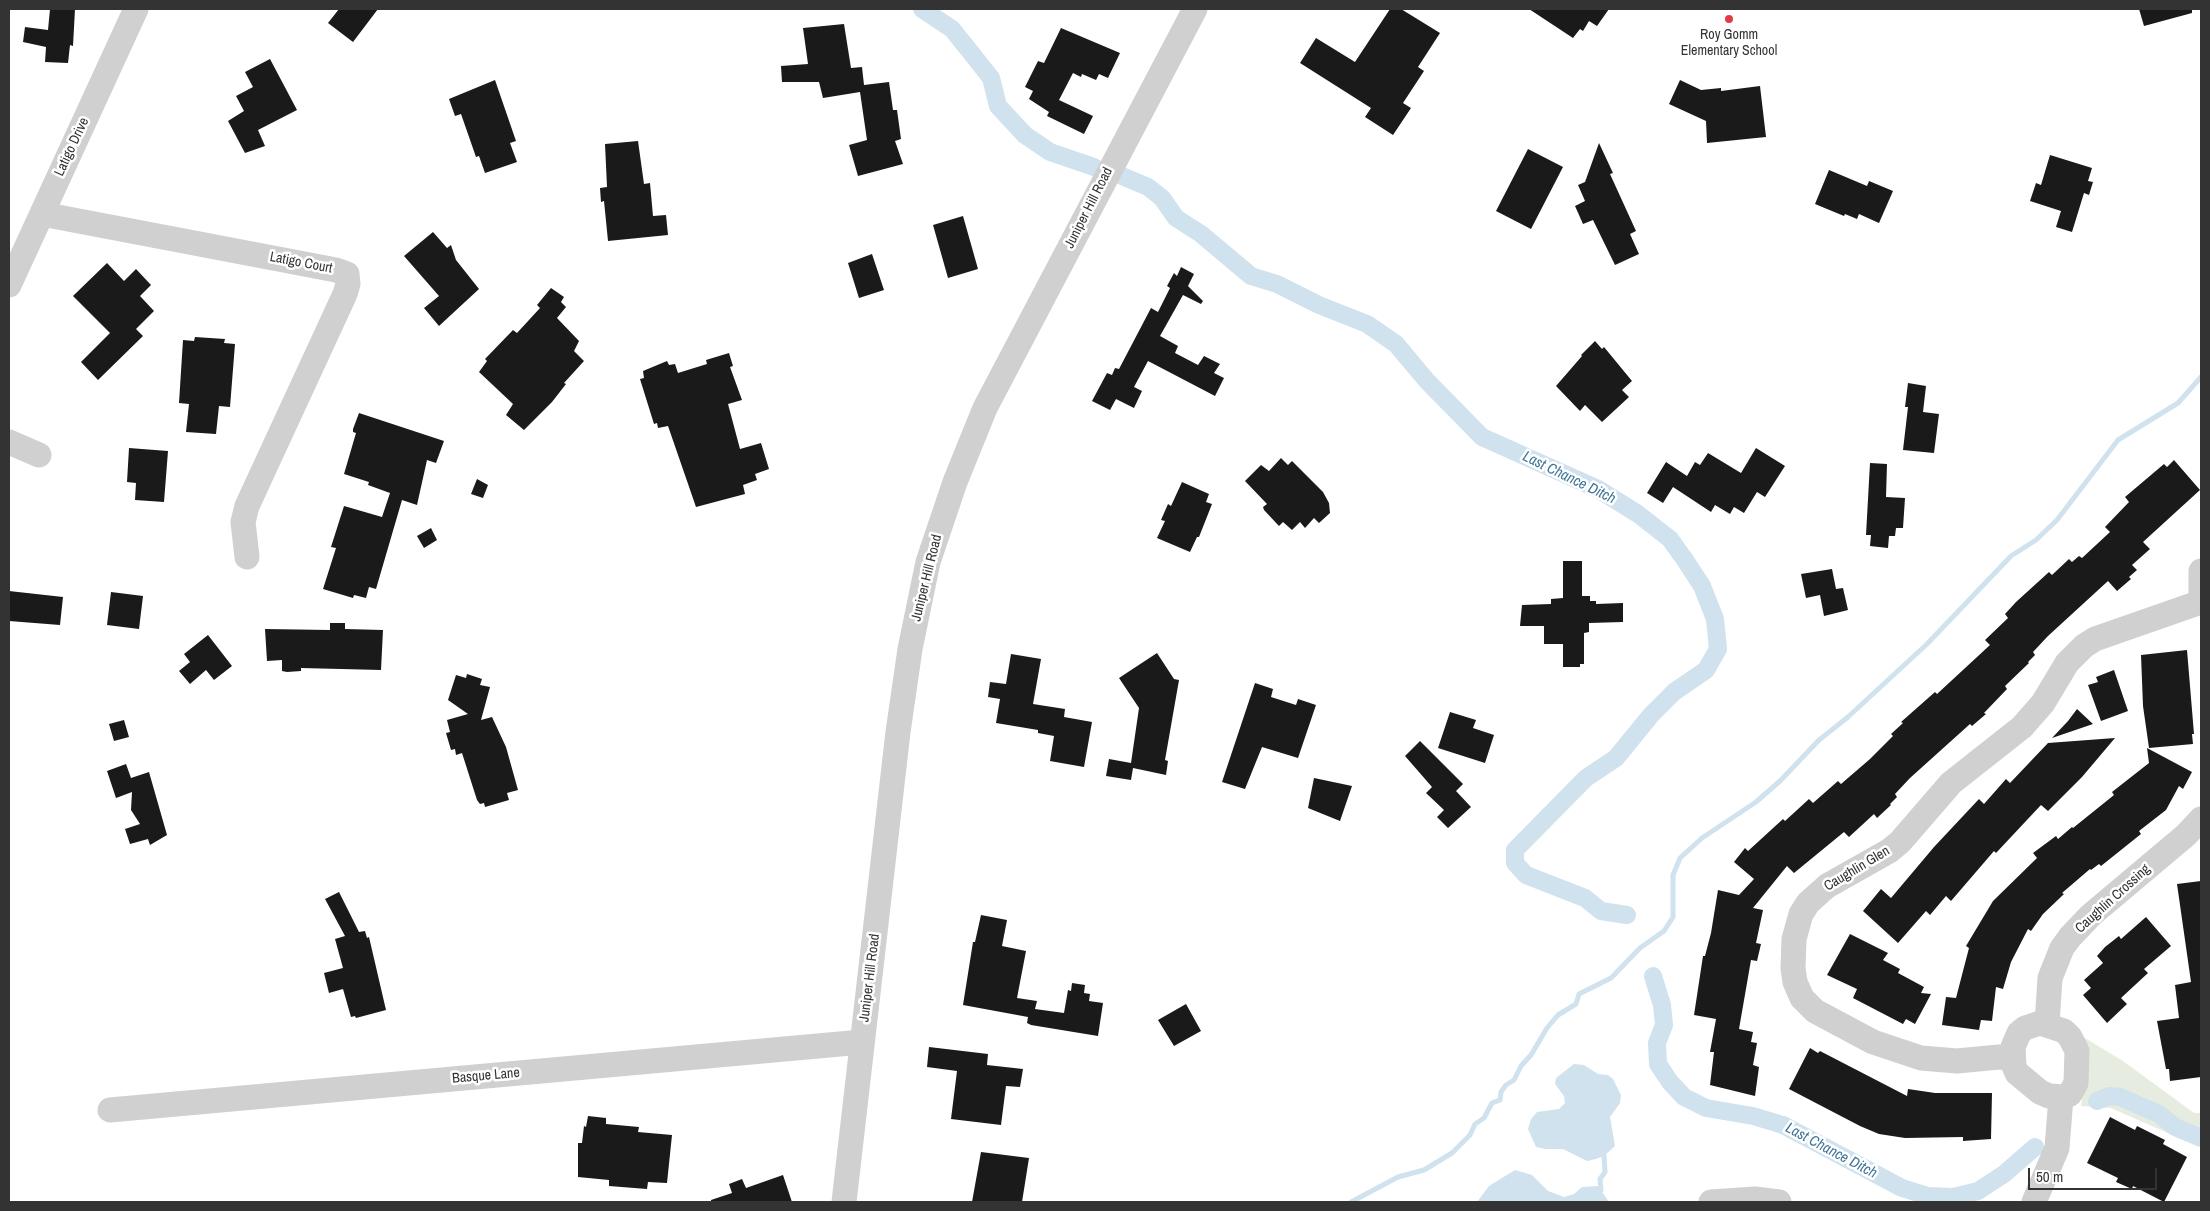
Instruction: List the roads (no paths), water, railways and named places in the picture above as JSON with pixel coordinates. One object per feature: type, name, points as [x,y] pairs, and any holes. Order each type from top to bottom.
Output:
[{"type":"street","name":"Latigo Drive","points":[[9,285],[136,9]]},
{"type":"street","name":"Juniper Hill Road","points":[[844,1202],[909,659],[926,573],[939,528],[984,408],[1195,9]]},
{"type":"street","name":"Latigo Court","points":[[42,214],[336,270],[347,274],[348,284],[345,294],[247,506],[243,522],[247,557]]},
{"type":"street","points":[[9,442],[39,455]]},
{"type":"street","points":[[2201,571],[2201,595]]},
{"type":"street","name":"Caughlin Glen","points":[[2013,1059],[1999,1057],[1957,1061],[1921,1058],[1874,1042],[1815,1011],[1802,998],[1795,982],[1793,968],[1794,938],[1801,914],[1808,903],[1827,886],[1889,851],[1900,842],[1951,783],[2005,743],[2022,727],[2043,703],[2067,663],[2084,646],[2102,636],[2201,602]]},
{"type":"street","name":"Caughlin Crossing","points":[[2047,1024],[2050,978],[2062,948],[2070,937],[2091,915],[2186,835],[2201,818]]},
{"type":"street","points":[[2033,1024],[2047,1024],[2064,1031],[2070,1036],[2077,1051],[2074,1088],[2070,1094],[2061,1097],[2048,1096],[2021,1077],[2017,1073],[2013,1059],[2015,1040],[2019,1033],[2033,1024]]},
{"type":"street","name":"Basque Lane","points":[[110,1110],[862,1042]]},
{"type":"street","points":[[2034,1202],[2057,1148],[2061,1097]]},
{"type":"street","points":[[1710,1202],[1755,1198],[1779,1202]]},
{"type":"water","points":[[1574,1064],[1584,1065],[1598,1074],[1608,1075],[1613,1079],[1621,1095],[1620,1103],[1610,1117],[1615,1146],[1604,1156],[1587,1161],[1563,1149],[1536,1147],[1528,1129],[1531,1119],[1537,1112],[1559,1109],[1565,1103],[1564,1096],[1555,1084],[1556,1078]]},
{"type":"water","points":[[1515,1170],[1532,1175],[1548,1191],[1564,1197],[1574,1194],[1582,1187],[1598,1186],[1609,1202],[1477,1202],[1489,1186]]},
{"type":"waterway","name":"Last Chance Ditch","points":[[922,9],[952,29],[991,78],[998,106],[1025,135],[1050,152],[1094,167]]},
{"type":"waterway","name":"Last Chance Ditch","points":[[1122,176],[1148,187],[1162,198],[1176,218],[1201,234],[1251,276],[1277,284],[1319,305],[1367,324],[1396,344],[1427,381],[1482,437],[1598,489],[1638,514],[1670,539],[1685,560],[1702,586],[1715,619],[1718,649],[1706,670],[1674,692],[1651,715],[1616,758],[1586,778],[1515,850],[1515,863],[1526,875],[1585,898],[1601,911],[1627,915]]},
{"type":"waterway","points":[[1351,1202],[1398,1177],[1424,1170],[1452,1153],[1470,1135],[1475,1124],[1484,1118],[1492,1103],[1500,1100],[1501,1092],[1506,1085],[1514,1080],[1521,1066],[1531,1055],[1547,1028],[1558,1015],[1576,1004],[1579,994],[1611,978],[1640,948],[1664,931],[1673,917],[1673,875],[1680,858],[1702,838],[1756,802],[1780,781],[1819,740],[1848,717],[1927,644],[2011,556],[2036,540],[2057,520],[2118,440],[2178,403],[2201,377]]},
{"type":"waterway","name":"Last Chance Ditch","points":[[1653,976],[1662,1005],[1664,1025],[1657,1043],[1658,1064],[1670,1082],[1684,1097],[1706,1108],[1753,1116],[1783,1125],[1902,1188],[1928,1196],[1953,1197],[1978,1191],[2004,1174],[2035,1147]]},
{"type":"waterway","name":"Last Chance Ditch","points":[[2097,1101],[2109,1096],[2120,1097],[2159,1114],[2175,1127],[2201,1138]]},
{"type":"waterway","points":[[1601,1190],[1600,1179],[1605,1172],[1604,1156]]},
{"type":"place","name":"Roy Gomm Elementary School","points":[[1729,19]]}]
